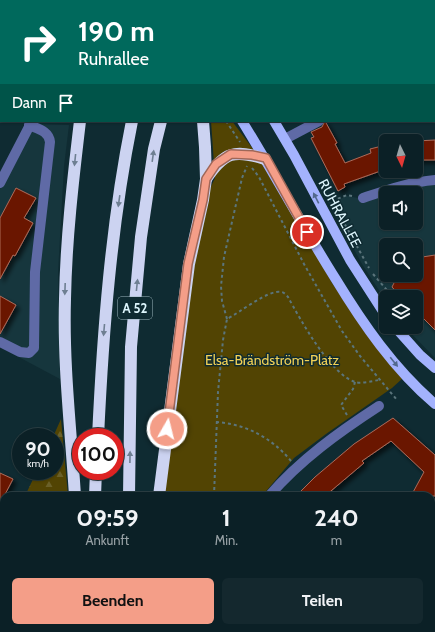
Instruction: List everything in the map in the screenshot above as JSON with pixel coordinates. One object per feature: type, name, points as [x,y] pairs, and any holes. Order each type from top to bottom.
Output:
[{"type":"highway","points":[[75,492],[64,299],[70,209],[80,122]]},
{"type":"highway","name":"A 52","points":[[98,428],[102,354],[108,284],[122,180],[132,122]]},
{"type":"highway","name":"A 52","points":[[129,492],[131,347],[142,237],[154,149],[161,122]]},
{"type":"highway","points":[[160,492],[188,264],[203,200],[206,179],[203,122]]},
{"type":"highway","points":[[206,179],[216,164],[231,154],[245,159],[252,155],[266,158]]},
{"type":"highway","points":[[95,492],[96,480]]},
{"type":"main road","points":[[243,122],[266,158],[328,267],[370,332],[397,366],[435,404]]},
{"type":"main road","name":"RUHRALLEE","points":[[275,122],[350,260],[379,305]]},
{"type":"main road","points":[[400,334],[435,368]]},
{"type":"street","points":[[284,139],[317,122]]},
{"type":"street","points":[[0,183],[31,123],[46,133],[50,137],[50,142],[35,272],[34,348],[29,353],[20,352],[0,342]]},
{"type":"street","points":[[363,198],[396,187],[421,181],[435,180]]},
{"type":"street","points":[[272,492],[282,481],[314,452],[379,406]]},
{"type":"path","points":[[227,122],[240,143],[245,159],[259,177],[342,332],[397,400]]},
{"type":"path","points":[[214,492],[216,422],[223,340],[227,318],[221,294],[222,273],[245,159]]},
{"type":"path","points":[[363,198],[347,195],[332,201],[372,273],[387,290]]},
{"type":"path","points":[[227,318],[259,299],[276,292],[285,294],[305,327],[334,368],[355,382],[380,380]]},
{"type":"path","points":[[353,423],[341,405],[354,389],[355,382]]},
{"type":"path","points":[[216,422],[235,424],[264,437],[277,446],[296,468]]},
{"type":"shaded area","points":[[31,124],[69,125],[64,166],[58,273],[60,379],[0,347],[0,188]]},
{"type":"shaded area","points":[[435,181],[435,358],[412,334],[423,334],[423,290],[379,290],[362,264],[328,202],[333,202],[347,196],[364,199],[379,194],[379,230],[423,230],[423,186],[403,186]]},
{"type":"green space","name":"Elsa-Brändström-Platz","points":[[211,122],[233,122],[268,169],[332,283],[365,332],[403,378],[392,388],[294,458],[265,492],[162,492],[192,252],[204,201],[215,178]]},
{"type":"green space","points":[[61,419],[62,428],[57,428]]},
{"type":"green space","points":[[64,452],[68,492],[27,492],[33,480],[64,480]]},
{"type":"building","points":[[326,122],[337,143],[335,144],[345,163],[371,153],[370,149],[379,147],[379,172],[344,184],[345,187],[338,191],[311,138],[314,137],[311,132],[322,127]]},
{"type":"building","points":[[435,140],[435,160],[423,160],[423,141]]},
{"type":"building","points":[[16,188],[36,198],[24,218],[33,223],[15,256],[13,255],[0,279],[0,218]]},
{"type":"building","points":[[435,255],[435,330],[423,318],[423,290],[395,290],[392,287],[394,282],[423,282],[423,257]]},
{"type":"building","points":[[0,296],[16,305],[0,334]]},
{"type":"building","points":[[393,418],[435,455],[435,492],[413,492],[424,472],[391,441],[362,461],[364,463],[330,492],[300,492],[315,477],[354,444]]},
{"type":"building","points":[[0,473],[12,480],[6,492],[0,492]]},
{"type":"route","points":[[167,429],[188,264],[203,200],[206,179],[216,164],[231,154],[252,155],[266,158],[307,232]]}]
